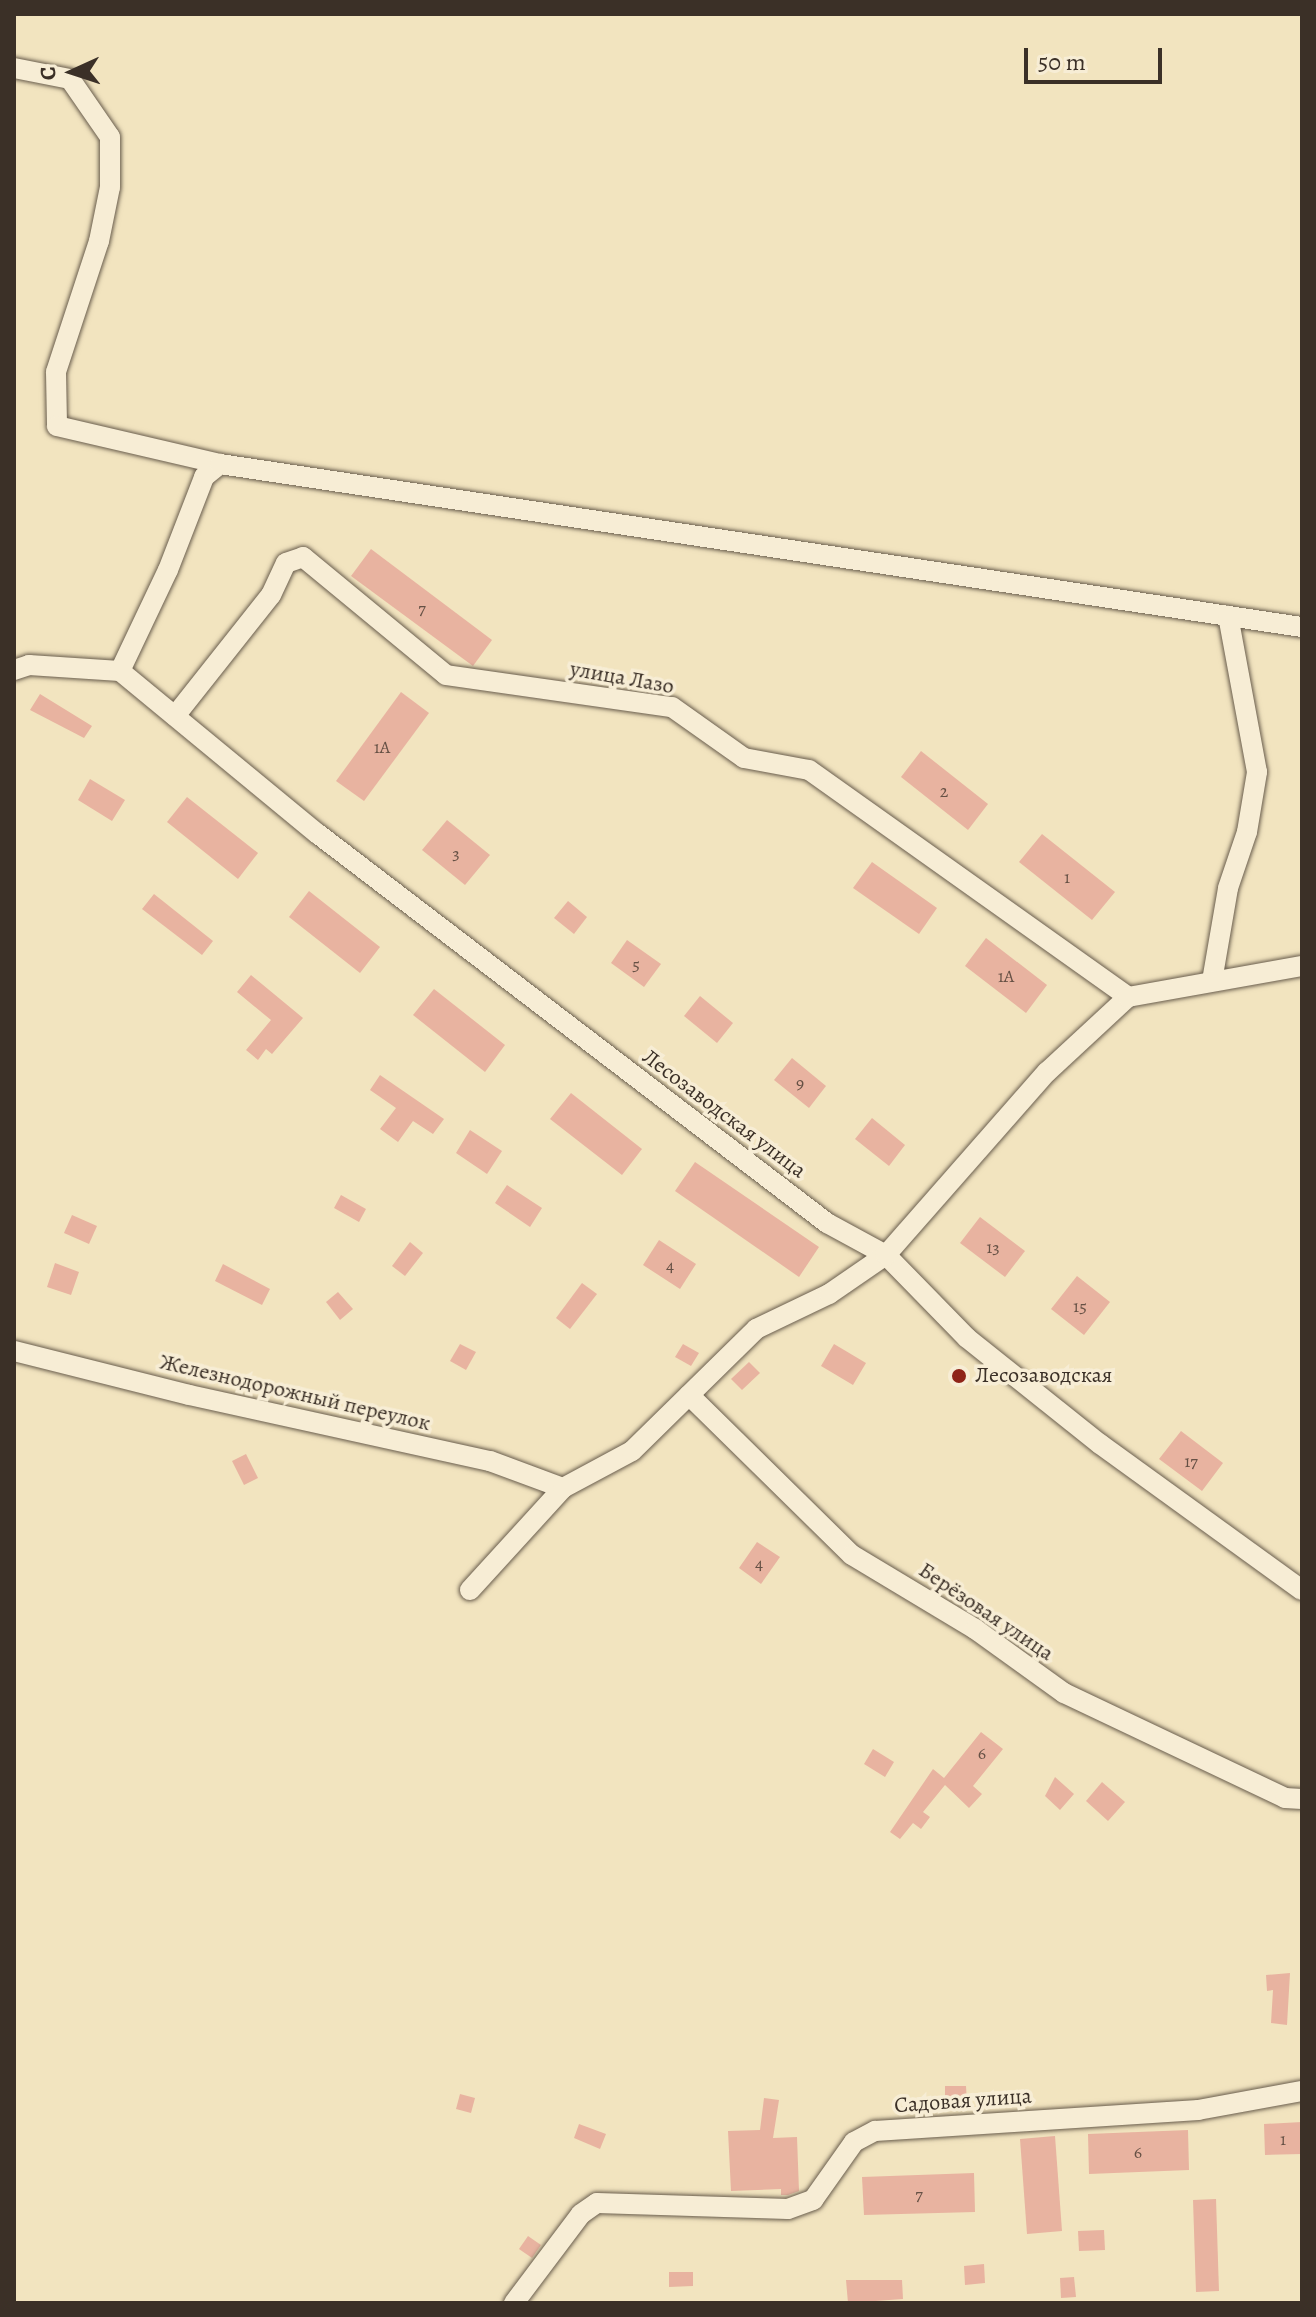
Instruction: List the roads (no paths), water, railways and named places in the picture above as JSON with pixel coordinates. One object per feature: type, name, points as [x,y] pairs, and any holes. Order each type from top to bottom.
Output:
[{"type":"street","points":[[14,68],[70,79],[110,137],[110,187],[99,241],[56,372],[57,426],[220,464],[1302,627]]},
{"type":"street","points":[[14,670],[29,665],[120,671],[168,570],[204,477],[220,464]]},
{"type":"street","name":"улица Лазо","points":[[175,716],[271,595],[286,563],[303,557],[446,675],[672,707],[744,758],[809,770],[1128,997]]},
{"type":"street","points":[[1212,981],[1228,888],[1247,832],[1257,772],[1228,616]]},
{"type":"street","name":"Лесозаводская улица","points":[[120,671],[318,834],[827,1223],[886,1255],[967,1338],[1100,1444],[1302,1590]]},
{"type":"street","points":[[470,1590],[563,1488],[632,1451],[756,1329],[829,1294],[886,1255],[1047,1072],[1128,997],[1302,966]]},
{"type":"street","name":"Железнодорожный переулок","points":[[14,1351],[490,1461],[563,1488]]},
{"type":"street","name":"Берёзовая улица","points":[[689,1395],[852,1555],[975,1629],[1064,1693],[1285,1798],[1302,1799]]},
{"type":"street","name":"Садовая улица","points":[[514,2303],[581,2214],[597,2203],[788,2209],[813,2200],[854,2142],[875,2131],[1198,2110],[1302,2091]]},
{"type":"place","name":"Лесозаводская","points":[[959,1376]]}]
